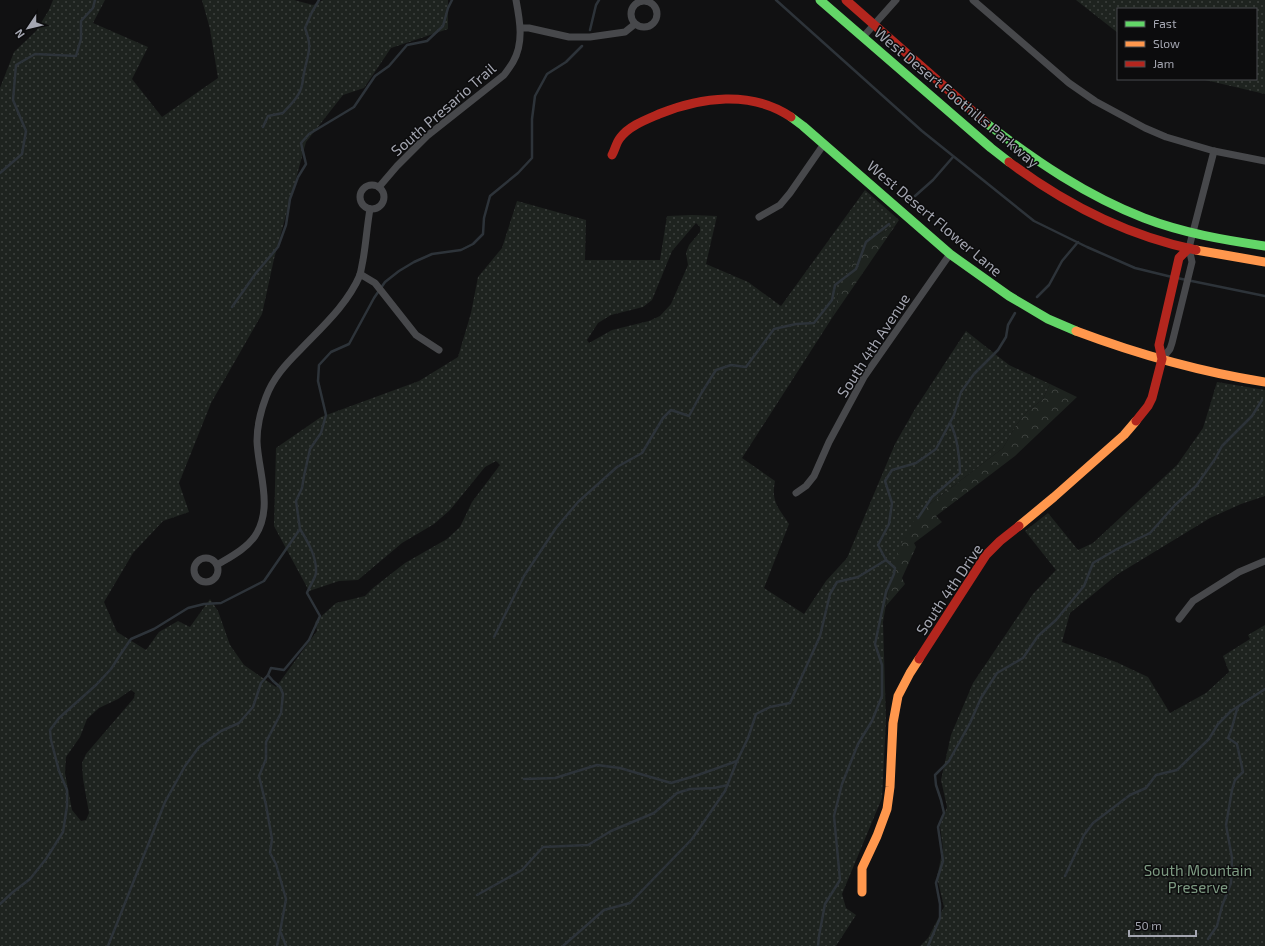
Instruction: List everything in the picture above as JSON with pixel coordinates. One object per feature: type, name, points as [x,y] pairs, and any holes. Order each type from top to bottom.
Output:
[{"type":"street","name":"South Presario Trail","points":[[379,187],[397,166],[427,136],[504,75],[513,62],[518,49],[521,28],[516,0]]},
{"type":"street","name":"West Desert Foothills Parkway","points":[[820,0],[991,148],[1031,178],[1070,202],[1107,221],[1149,238],[1217,254],[1265,262]]},
{"type":"street","name":"West Desert Foothills Parkway","points":[[846,0],[998,133],[1033,159],[1082,189],[1144,218],[1216,238],[1265,246]]},
{"type":"street","points":[[863,37],[896,0]]},
{"type":"street","points":[[973,0],[1069,83],[1095,101],[1145,128],[1166,137],[1214,151],[1265,161]]},
{"type":"street","points":[[521,28],[529,28],[569,36],[590,37],[625,32],[635,24]]},
{"type":"street","name":"West Desert Flower Lane","points":[[612,155],[620,138],[631,128],[646,119],[682,106],[716,99],[738,99],[762,103],[782,110],[803,126],[950,254],[1009,296],[1067,328],[1113,345],[1232,377],[1265,382]]},
{"type":"street","points":[[759,217],[780,205],[824,144]]},
{"type":"street","name":"South 4th Drive","points":[[862,892],[862,868],[878,834],[887,809],[890,787],[893,723],[898,696],[910,673],[986,555],[1124,435],[1142,416],[1148,406],[1152,398],[1162,359],[1170,349],[1192,262],[1189,248],[1214,151]]},
{"type":"street","points":[[372,184],[379,187],[384,193],[384,202],[378,208],[370,209],[365,208],[361,204],[359,196],[362,189],[372,184]]},
{"type":"street","points":[[217,565],[247,545],[255,536],[261,523],[264,500],[257,441],[258,429],[267,396],[279,373],[341,307],[360,274],[370,209]]},
{"type":"street","name":"South 4th Drive","points":[[1162,359],[1159,345],[1179,258],[1189,248]]},
{"type":"street","name":"South 4th Avenue","points":[[796,494],[806,486],[814,476],[829,442],[864,377],[950,254]]},
{"type":"street","points":[[360,274],[374,283],[416,335],[440,350]]},
{"type":"street","points":[[1164,325],[1175,327]]},
{"type":"street","points":[[1179,620],[1193,601],[1239,572],[1265,561]]},
{"type":"green space","points":[[53,0],[105,0],[93,23],[148,47],[132,79],[162,117],[218,78],[210,29],[202,0],[294,0],[313,5],[323,0],[448,0],[448,29],[391,48],[364,88],[343,95],[306,142],[274,259],[262,314],[211,403],[179,483],[189,512],[163,521],[133,553],[104,602],[117,632],[146,650],[159,632],[178,621],[190,627],[210,599],[218,611],[230,645],[244,665],[276,687],[317,631],[315,622],[336,603],[365,596],[405,563],[447,539],[460,527],[472,502],[500,465],[496,461],[485,467],[450,510],[434,524],[402,543],[358,580],[339,581],[309,591],[274,526],[276,448],[321,417],[419,381],[458,357],[471,313],[478,277],[502,248],[517,201],[586,220],[585,260],[660,260],[667,216],[717,216],[706,264],[748,282],[781,306],[865,190],[899,220],[895,226],[872,238],[839,292],[832,318],[742,458],[775,481],[774,494],[776,504],[789,524],[764,588],[804,614],[826,581],[847,558],[895,444],[915,409],[966,331],[1009,365],[1050,384],[1043,399],[1027,412],[1017,424],[1003,448],[918,513],[890,581],[883,622],[886,720],[882,798],[842,894],[846,908],[856,915],[836,946],[0,946],[0,88],[14,52],[36,31],[49,10]],"holes":[[[696,223],[700,227],[700,232],[689,245],[686,253],[688,265],[671,304],[660,316],[649,321],[612,330],[589,343],[587,340],[598,323],[611,315],[643,307],[652,300],[672,251]],[[131,690],[135,693],[134,698],[86,754],[82,763],[83,779],[89,813],[86,820],[81,821],[72,810],[65,773],[66,757],[80,737],[87,719],[99,708],[118,699]]]},
{"type":"green space","points":[[1076,0],[1265,0],[1265,94],[1205,80],[1257,80],[1257,8],[1117,8],[1117,32]]},
{"type":"green space","points":[[895,226],[832,318],[839,292],[848,269],[872,238]]},
{"type":"green space","name":"South Mountain Preserve","points":[[1217,382],[1265,390],[1265,496],[1241,504],[1210,518],[1118,574],[1070,613],[1062,642],[1116,662],[1148,677],[1170,713],[1206,693],[1229,672],[1223,656],[1250,639],[1248,635],[1265,625],[1265,946],[920,946],[928,938],[944,907],[937,877],[943,848],[940,826],[947,807],[941,780],[951,735],[973,683],[1033,594],[1056,570],[1025,531],[1048,513],[1078,550],[1093,543],[1177,465],[1203,428]]},
{"type":"green space","points":[[1050,384],[1077,397],[1015,456],[936,516],[942,522],[914,543],[916,547],[902,578],[905,584],[886,606],[890,581],[899,548],[918,513],[1003,448],[1017,424],[1027,412],[1043,399]]},
{"type":"waterway","points":[[0,173],[22,154],[26,131],[13,100],[16,65],[35,54],[76,56],[81,39],[81,21],[93,8],[95,0]]},
{"type":"waterway","points":[[263,127],[268,116],[283,113],[301,89],[309,50],[309,41],[305,28],[319,0]]},
{"type":"waterway","points":[[232,307],[256,273],[278,247],[286,225],[290,199],[298,177],[306,164],[301,143],[309,134],[354,107],[375,76],[389,66],[407,45],[427,41],[443,26],[452,0]]},
{"type":"waterway","points":[[590,30],[596,5],[599,0]]},
{"type":"waterway","points":[[776,0],[922,131],[1034,221],[1087,247],[1135,268],[1172,277]]},
{"type":"waterway","points":[[0,904],[30,879],[46,859],[63,832],[67,806],[67,790],[59,771],[50,730],[59,718],[96,685],[111,669],[131,639],[154,629],[188,608],[204,604],[221,603],[264,581],[300,529],[296,501],[302,488],[310,449],[321,433],[326,415],[318,381],[319,365],[331,352],[349,344],[374,298],[385,282],[414,262],[432,254],[461,250],[473,244],[483,234],[484,218],[490,196],[518,173],[532,158],[532,119],[535,96],[547,74],[566,62],[582,46]]},
{"type":"waterway","points":[[915,196],[933,180],[953,157]]},
{"type":"waterway","points":[[494,637],[524,576],[556,528],[578,502],[617,467],[642,453],[663,418],[671,410],[689,416],[716,370],[731,365],[746,367],[774,329],[796,324],[814,323],[832,300],[835,285],[856,269],[866,242],[889,224]]},
{"type":"waterway","points":[[1037,297],[1049,285],[1062,261],[1078,242]]},
{"type":"waterway","points":[[1177,278],[1265,296]]},
{"type":"waterway","points":[[563,946],[604,910],[630,903],[692,839],[725,791],[748,738],[756,714],[770,707],[790,703],[820,636],[830,594],[837,582],[858,577],[886,560],[878,545],[889,524],[892,503],[885,481],[892,470],[916,463],[936,449],[954,415],[961,392],[974,374],[998,350],[1006,337],[1008,325],[1015,313]]},
{"type":"waterway","points":[[928,946],[940,918],[940,904],[936,883],[943,861],[938,827],[944,813],[936,785],[935,775],[949,761],[970,723],[981,698],[997,673],[1023,658],[1038,636],[1056,620],[1084,586],[1093,563],[1117,549],[1150,533],[1175,505],[1196,486],[1215,459],[1222,446],[1252,416],[1262,400]]},
{"type":"waterway","points":[[918,518],[932,497],[960,473],[958,447],[955,434],[950,423]]},
{"type":"waterway","points":[[277,946],[286,899],[276,864],[270,853],[272,839],[259,776],[266,759],[266,742],[281,713],[283,694],[280,687],[268,675],[271,668],[284,670],[309,640],[320,616],[307,593],[316,573],[316,567],[311,550],[300,529]]},
{"type":"waterway","points":[[818,946],[825,904],[840,880],[834,816],[842,784],[858,744],[872,721],[882,696],[882,665],[875,644],[886,592],[895,568],[886,560]]},
{"type":"waterway","points":[[108,946],[165,802],[185,766],[199,747],[221,731],[239,723],[253,707],[261,683],[268,675]]},
{"type":"waterway","points":[[1065,876],[1084,835],[1093,823],[1130,795],[1146,788],[1156,775],[1177,770],[1209,739],[1218,724],[1231,711],[1265,689]]},
{"type":"waterway","points":[[1208,939],[1217,926],[1222,906],[1231,883],[1232,858],[1226,825],[1235,780],[1243,772],[1237,744],[1228,738],[1238,707]]},
{"type":"waterway","points":[[524,779],[555,778],[597,765],[620,768],[671,783],[737,761]]},
{"type":"waterway","points":[[477,895],[522,870],[543,847],[588,845],[611,831],[654,813],[677,793],[690,789],[714,788],[728,785]]},
{"type":"waterway","points":[[281,933],[286,946]]},
{"type":"traffic: fast","points":[[820,0],[1009,162]]},
{"type":"traffic: fast","points":[[791,117],[950,254],[1009,296],[1048,319],[1076,331]]},
{"type":"traffic: fast","points":[[986,123],[1042,164],[1081,188],[1122,209],[1144,218],[1189,232],[1265,246]]},
{"type":"traffic: slow","points":[[1196,250],[1265,262]]},
{"type":"traffic: slow","points":[[1076,331],[1146,355],[1193,368],[1265,382]]},
{"type":"traffic: slow","points":[[1019,526],[1124,435],[1136,421]]},
{"type":"traffic: slow","points":[[862,892],[862,868],[877,836],[887,809],[890,787],[893,723],[898,696],[919,659]]},
{"type":"traffic: jam","points":[[846,0],[986,123]]},
{"type":"traffic: jam","points":[[612,155],[620,138],[628,130],[643,121],[675,108],[709,100],[743,100],[759,103],[776,108],[791,117]]},
{"type":"traffic: jam","points":[[1009,162],[1052,192],[1098,216],[1146,236],[1196,250]]},
{"type":"traffic: jam","points":[[1136,421],[1148,406],[1152,398],[1162,359],[1159,345],[1179,258],[1189,248]]},
{"type":"traffic: jam","points":[[919,659],[986,555],[1000,541],[1019,526]]}]
